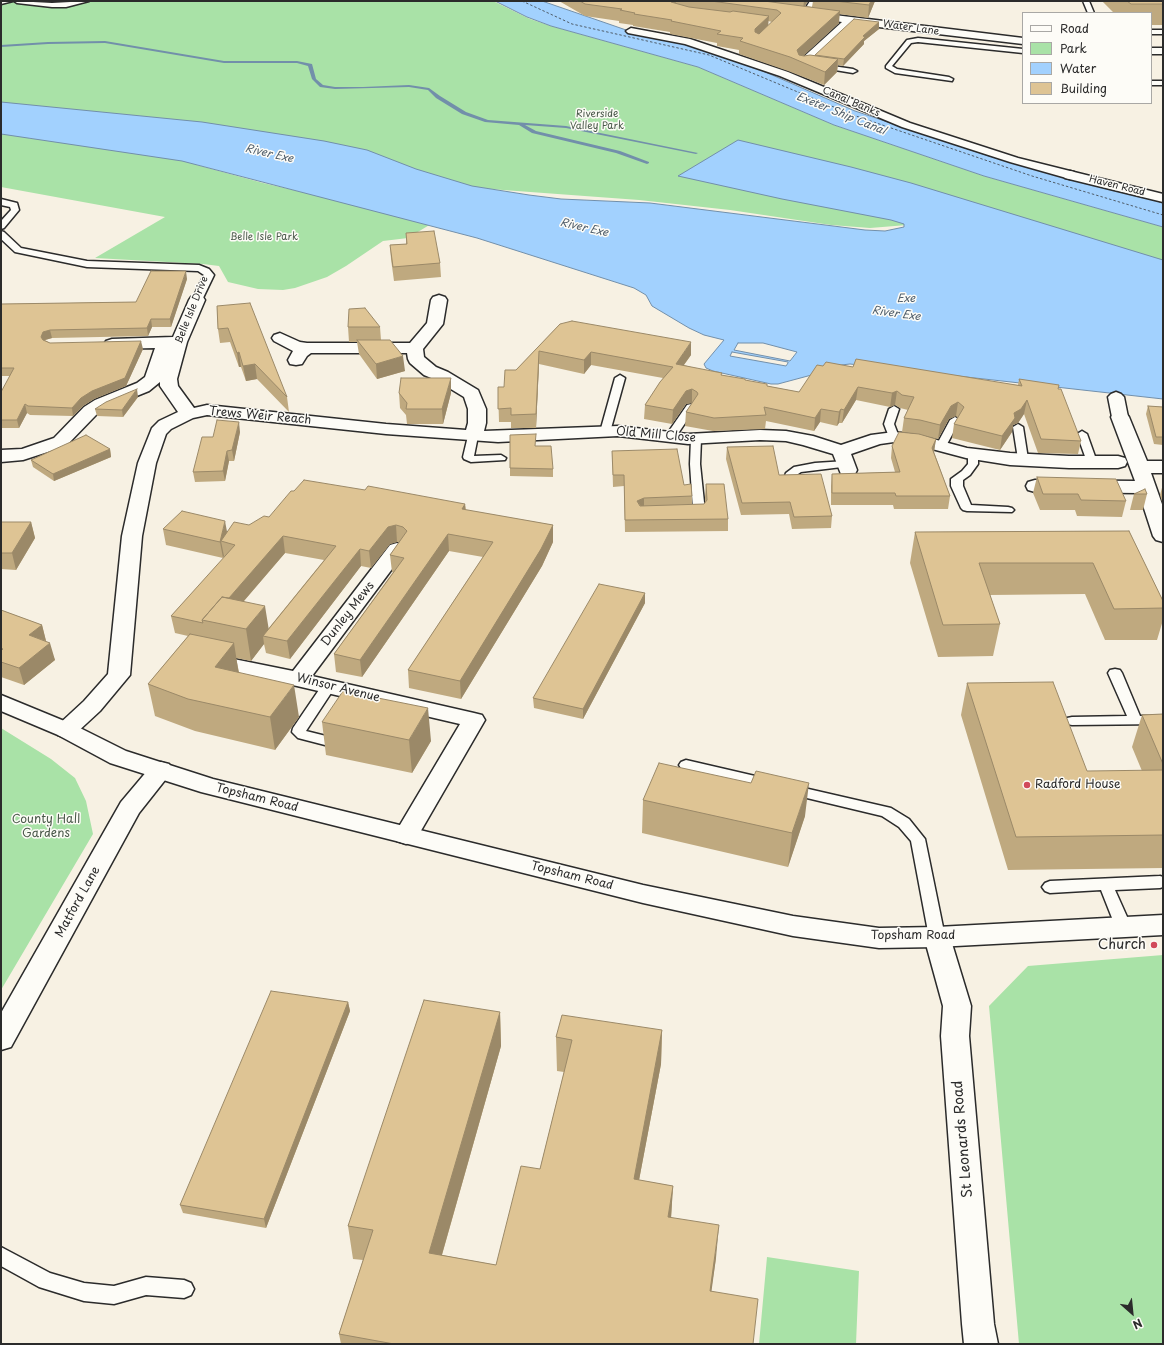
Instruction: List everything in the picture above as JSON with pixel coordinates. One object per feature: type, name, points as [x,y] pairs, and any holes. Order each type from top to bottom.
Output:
[{"type":"street","name":"Water Lane","points":[[801,14],[1022,41]]},
{"type":"street","points":[[803,64],[851,20]]},
{"type":"street","name":"Canal Banks","points":[[631,31],[687,41],[784,74],[906,125],[1014,160],[1070,175]]},
{"type":"street","points":[[1152,51],[1163,51]]},
{"type":"street","name":"Haven Road","points":[[1070,175],[1163,198]]},
{"type":"street","name":"Belle Isle Drive","points":[[188,414],[169,386],[168,379],[172,343],[197,300]]},
{"type":"street","points":[[439,300],[435,324],[415,348],[416,359],[430,371],[442,376],[472,394],[477,409],[477,423],[473,436]]},
{"type":"street","points":[[280,338],[296,347],[302,354],[357,347],[415,348]]},
{"type":"street","points":[[1,456],[35,451],[60,442],[90,411],[100,404],[143,387],[152,380],[172,343],[97,344]]},
{"type":"street","points":[[1116,397],[1120,417],[1147,486],[1163,536]]},
{"type":"street","name":"Trews Weir Reach","points":[[66,730],[92,706],[119,675],[132,536],[147,463],[158,432],[165,425],[188,414],[207,410],[386,429],[473,436]]},
{"type":"street","name":"Old Mill Close","points":[[473,436],[498,437],[605,432],[640,433],[696,439],[760,435],[786,436],[807,440],[845,462]]},
{"type":"street","points":[[845,462],[877,439],[894,437],[910,438],[973,454],[1010,459],[1118,462]]},
{"type":"street","points":[[1140,467],[1163,467]]},
{"type":"street","points":[[1035,486],[1147,486]]},
{"type":"street","name":"Dunley Mews","points":[[298,678],[397,549]]},
{"type":"street","name":"Winsor Avenue","points":[[188,656],[298,678],[328,687],[474,720],[406,835]]},
{"type":"street","name":"Topsham Road","points":[[1,702],[66,730],[118,757],[209,786],[643,894],[793,926],[879,938],[938,937],[1163,926]]},
{"type":"street","name":"Matford Lane","points":[[1,1039],[130,808],[161,770]]},
{"type":"street","name":"St Leonards Road","points":[[938,937],[957,1006],[955,1036],[978,1324],[981,1344]]},
{"type":"lane","points":[[1,2],[10,1]]},
{"type":"lane","points":[[17,1],[52,5],[66,5],[86,1]]},
{"type":"lane","points":[[801,14],[813,1]]},
{"type":"lane","points":[[1086,1],[1091,12]]},
{"type":"lane","points":[[1152,32],[1163,32]]},
{"type":"lane","points":[[949,79],[895,71],[888,68],[910,41],[918,40],[1022,51]]},
{"type":"lane","points":[[803,64],[853,71]]},
{"type":"lane","points":[[1152,83],[1163,83]]},
{"type":"lane","points":[[1,202],[14,205],[15,210],[1,226]]},
{"type":"lane","name":"Belle Isle Drive","points":[[1,234],[18,250],[87,264],[199,268],[206,271],[209,275],[197,300]]},
{"type":"lane","points":[[605,432],[620,378]]},
{"type":"lane","points":[[671,436],[692,407]]},
{"type":"lane","points":[[894,409],[889,424],[894,437]]},
{"type":"lane","points":[[941,446],[955,420]]},
{"type":"lane","points":[[1018,427],[1022,459]]},
{"type":"lane","points":[[1082,434],[1092,462]]},
{"type":"lane","points":[[473,436],[468,457],[471,459],[501,458]]},
{"type":"lane","points":[[676,513],[699,512],[694,464],[696,439]]},
{"type":"lane","points":[[973,454],[973,464],[957,479],[957,486],[967,508],[1008,510]]},
{"type":"lane","points":[[788,481],[790,475],[798,469],[845,462]]},
{"type":"lane","points":[[1115,673],[1135,720]]},
{"type":"lane","points":[[325,740],[303,735],[299,732],[300,728],[328,687]]},
{"type":"lane","points":[[1072,721],[1163,720]]},
{"type":"lane","points":[[686,765],[886,812],[904,823],[918,839],[938,937]]},
{"type":"lane","points":[[1050,887],[1160,882]]},
{"type":"lane","points":[[1106,885],[1124,928]]},
{"type":"lane","points":[[1,1256],[46,1280],[84,1292],[114,1294],[146,1286],[184,1289]]},
{"type":"green space","name":"Riverside Valley Park","points":[[1,1],[493,1],[530,19],[551,26],[698,67],[834,125],[984,176],[1163,227],[1163,284],[907,225],[870,228],[831,225],[730,210],[639,200],[476,188],[1,107]]},
{"type":"green space","name":"Belle Isle Park","points":[[1,130],[25,131],[30,139],[41,137],[195,156],[197,165],[263,183],[354,204],[444,216],[408,238],[383,241],[327,277],[295,288],[283,290],[258,289],[228,282],[219,266],[95,258],[165,217],[1,187]]},
{"type":"green space","name":"County Hall Gardens","points":[[1,728],[51,759],[75,778],[86,801],[93,834],[1,990]]},
{"type":"green space","points":[[1163,955],[1163,1344],[1019,1344],[989,1006],[1028,966]]},
{"type":"green space","points":[[767,1257],[859,1271],[856,1344],[759,1344]]},
{"type":"water","name":"Exeter Ship Canal","points":[[495,1],[542,1],[629,31],[688,42],[749,63],[756,68],[855,111],[989,156],[1159,200],[1159,202],[1163,203],[1163,227],[984,176],[834,125],[698,67],[551,26],[527,17]]},
{"type":"water","name":"Exe","points":[[1,102],[202,122],[324,141],[367,150],[416,169],[472,186],[529,195],[561,199],[650,203],[865,230],[885,231],[904,227],[904,224],[891,220],[782,199],[678,176],[738,140],[911,183],[1163,260],[1163,399],[850,364],[832,366],[819,373],[778,384],[771,384],[713,371],[706,368],[704,364],[724,340],[704,335],[689,328],[652,306],[646,295],[634,288],[477,238],[182,161],[1,134]],"holes":[[[738,343],[763,343],[797,352],[790,361],[734,350]],[[732,352],[788,362],[788,363],[786,366],[730,356]]]},
{"type":"building","points":[[580,1],[670,1],[689,7],[769,16],[755,29],[755,32],[759,34],[781,13],[777,10],[711,1],[764,1],[840,11],[797,50],[799,55],[838,59],[825,72],[790,57],[740,41],[743,38],[717,34],[721,31],[671,21],[672,20],[634,14],[635,13],[620,10],[622,9],[585,4]]},
{"type":"building","points":[[835,1],[871,1],[869,5]]},
{"type":"building","points":[[1127,1],[1163,1],[1163,4],[1131,4]]},
{"type":"building","points":[[854,19],[879,22],[863,36],[865,37],[844,59],[815,55]]},
{"type":"building","points":[[434,231],[440,263],[393,267],[390,245],[407,244],[406,233]]},
{"type":"building","points":[[151,271],[186,271],[170,319],[151,319],[147,328],[50,330],[43,332],[41,337],[43,340],[50,343],[141,341],[125,378],[92,391],[81,398],[72,408],[28,406],[25,404],[17,420],[1,420],[1,392],[14,368],[1,368],[1,304],[136,302]]},
{"type":"building","points":[[250,303],[287,397],[255,364],[243,366],[239,352],[237,353],[228,328],[218,329],[217,306]]},
{"type":"building","points":[[365,308],[380,327],[348,327],[349,309]]},
{"type":"building","points":[[572,321],[691,342],[676,364],[722,373],[721,375],[745,379],[767,384],[767,386],[799,392],[817,365],[823,366],[826,362],[853,367],[856,359],[1022,386],[1019,379],[1059,385],[1058,389],[1061,389],[1081,441],[1041,439],[1027,400],[1021,409],[1014,413],[1015,418],[1002,436],[954,424],[964,407],[958,402],[951,406],[940,425],[904,418],[914,397],[902,395],[897,391],[892,393],[858,387],[844,410],[841,409],[839,412],[821,409],[815,418],[764,407],[766,415],[714,418],[686,412],[698,394],[692,389],[686,391],[673,410],[645,405],[660,382],[673,367],[591,352],[584,360],[539,351],[536,414],[511,415],[511,408],[498,409],[498,387],[504,387],[505,370],[516,370],[560,324]]},
{"type":"building","points":[[357,340],[390,340],[403,356],[376,364]]},
{"type":"building","points":[[401,378],[451,378],[442,409],[406,409],[407,403],[399,393]]},
{"type":"building","points":[[137,389],[122,410],[95,409],[106,402]]},
{"type":"building","points":[[1148,406],[1163,407],[1163,437],[1156,437]]},
{"type":"building","points":[[217,420],[239,422],[232,450],[227,451],[223,471],[193,472],[202,437],[213,437]]},
{"type":"building","points":[[899,432],[919,434],[936,439],[932,448],[950,496],[896,496],[895,493],[832,493],[832,474],[900,472],[892,446]]},
{"type":"building","points":[[536,434],[535,446],[551,446],[553,469],[510,468],[510,435]]},
{"type":"building","points":[[86,435],[110,449],[53,474],[31,460]]},
{"type":"building","points":[[773,446],[779,475],[821,474],[832,516],[794,517],[790,502],[742,503],[727,447]]},
{"type":"building","points":[[677,449],[684,485],[691,484],[692,496],[644,498],[637,501],[640,506],[704,504],[707,500],[706,484],[724,484],[728,519],[625,520],[624,475],[613,475],[612,451]]},
{"type":"building","points":[[1037,477],[1116,479],[1126,501],[1081,500],[1078,494],[1043,494]]},
{"type":"building","points":[[304,480],[365,490],[368,486],[465,504],[462,509],[553,525],[541,549],[460,681],[408,670],[493,542],[448,534],[360,660],[334,654],[404,558],[390,555],[407,531],[403,527],[396,525],[388,527],[369,551],[360,549],[287,641],[263,636],[336,546],[283,536],[229,598],[222,597],[202,620],[203,623],[171,616],[235,545],[221,541],[234,522],[249,525],[264,516],[269,517],[291,491],[294,491]]},
{"type":"building","points":[[1145,489],[1147,494],[1134,494]]},
{"type":"building","points":[[182,511],[225,521],[220,542],[163,529]]},
{"type":"building","points":[[1,522],[31,522],[12,553],[1,553]]},
{"type":"building","points":[[1129,531],[1163,601],[1163,608],[1114,609],[1093,563],[979,563],[1000,624],[943,625],[915,532]]},
{"type":"building","points":[[599,584],[645,593],[583,709],[533,698]]},
{"type":"building","points":[[222,597],[265,606],[246,629],[202,620]]},
{"type":"building","points":[[1,610],[42,625],[29,635],[50,643],[19,668],[1,662],[1,651],[3,649],[1,648]]},
{"type":"building","points":[[190,634],[234,643],[215,667],[294,685],[270,717],[188,699],[148,684]]},
{"type":"building","name":"Radford House","points":[[1053,682],[1087,771],[1163,770],[1163,835],[1016,837],[967,683]]},
{"type":"building","points":[[343,691],[428,708],[409,740],[322,722]]},
{"type":"building","points":[[1163,714],[1163,764],[1142,715]]},
{"type":"building","points":[[659,763],[751,783],[756,771],[809,783],[792,833],[643,800]]},
{"type":"building","points":[[271,991],[348,1002],[264,1219],[180,1205]]},
{"type":"building","points":[[424,1000],[500,1012],[429,1253],[496,1265],[521,1166],[540,1169],[572,1040],[556,1037],[562,1015],[662,1030],[634,1179],[673,1186],[668,1217],[719,1225],[710,1291],[758,1299],[753,1344],[394,1344],[339,1334],[373,1230],[348,1226]]},
{"type":"waterway","points":[[1,46],[105,42],[224,62],[297,62],[310,65],[314,79],[322,86],[335,88],[409,86],[429,89],[438,97],[464,113],[487,121],[566,127],[696,153]]},
{"type":"waterway","points":[[521,125],[534,132],[618,152],[647,163]]},
{"type":"ferry route","points":[[522,1],[572,24],[709,55],[853,115],[1032,176],[1163,215]]},
{"type":"place","name":"Radford House","points":[[1027,785]]},
{"type":"place","name":"Church","points":[[1154,945]]},
{"type":"water label","name":"River Exe","points":[[269,154]]},
{"type":"water label","name":"River Exe","points":[[584,228]]},
{"type":"water label","name":"River Exe","points":[[896,314]]}]
